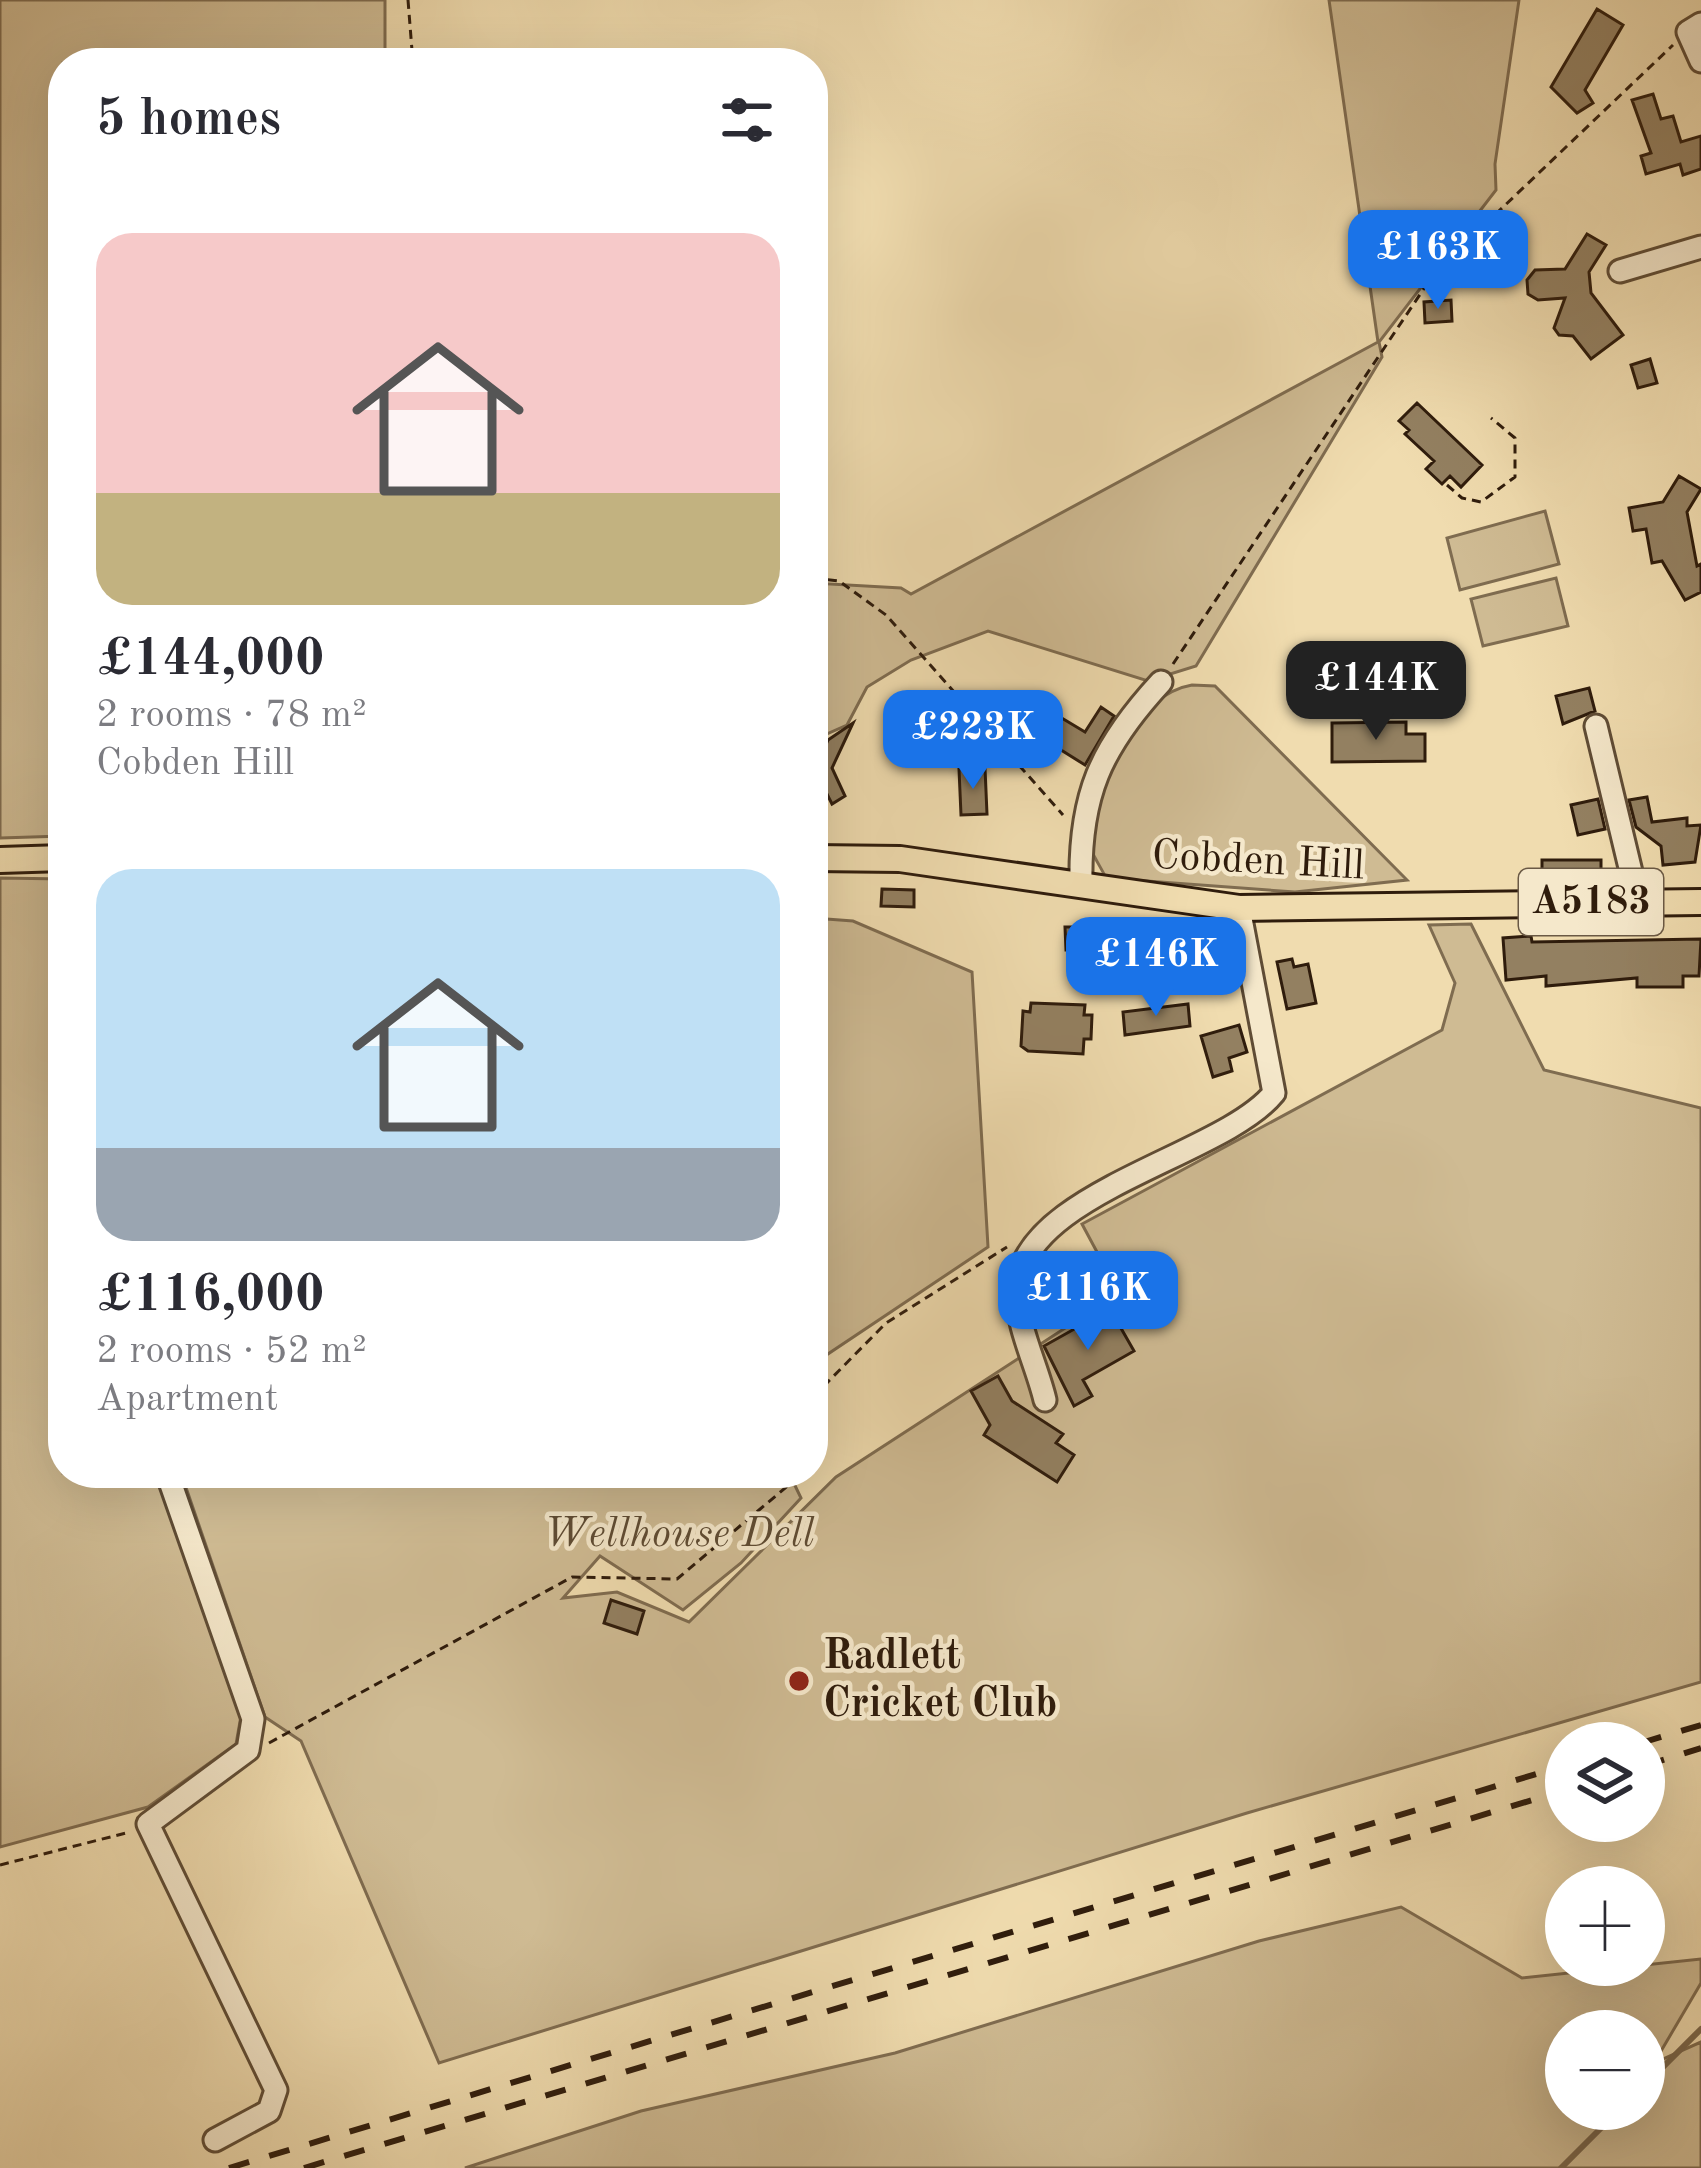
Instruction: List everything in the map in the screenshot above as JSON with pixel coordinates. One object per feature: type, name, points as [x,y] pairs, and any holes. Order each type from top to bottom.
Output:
[{"type":"main road","points":[[0,860],[48,858]]},
{"type":"main road","name":"Cobden Hill","points":[[828,858],[900,859],[1239,908],[1701,902]]},
{"type":"lane","points":[[1694,28],[1701,61]]},
{"type":"lane","points":[[1620,271],[1701,247]]},
{"type":"lane","points":[[1081,886],[1079,823],[1112,745],[1161,682]]},
{"type":"lane","points":[[1596,726],[1638,901]]},
{"type":"lane","points":[[1045,1400],[1017,1291],[1025,1258],[1056,1220],[1274,1093],[1239,908]]},
{"type":"lane","points":[[172,1488],[249,1700],[254,1740],[239,1758],[148,1824],[276,2090],[268,2111],[215,2140]]},
{"type":"path","points":[[408,0],[412,48]]},
{"type":"path","points":[[1161,682],[1435,272],[1694,28]]},
{"type":"path","points":[[1447,485],[1462,498],[1481,502],[1515,477],[1515,438],[1491,418]]},
{"type":"path","points":[[828,580],[839,581],[886,615],[1054,812],[1079,823]]},
{"type":"path","points":[[828,1382],[886,1324],[1016,1241]]},
{"type":"path","points":[[254,1740],[272,1744],[572,1577],[677,1579],[784,1488]]},
{"type":"path","points":[[0,1865],[148,1824]]},
{"type":"green space","points":[[0,0],[385,0],[385,48],[48,48],[48,836],[0,838]]},
{"type":"green space","points":[[1329,0],[1519,0],[1495,164],[1496,190],[1379,342],[1382,357],[1196,666],[1148,681],[988,631],[911,660],[867,687],[847,725],[828,733],[828,584],[901,588],[911,594],[1378,342]]},
{"type":"green space","points":[[1545,511],[1559,564],[1460,590],[1447,538]]},
{"type":"green space","points":[[1556,578],[1568,626],[1483,646],[1471,599]]},
{"type":"green space","points":[[1192,685],[1215,686],[1407,880],[1295,892],[1106,878],[1087,834],[1107,765],[1153,704]]},
{"type":"green space","points":[[0,878],[48,879],[48,1488],[162,1488],[241,1716],[236,1744],[148,1807],[0,1847]]},
{"type":"green space","points":[[828,919],[853,921],[972,972],[988,1247],[828,1354]]},
{"type":"green space","name":"Wellhouse Dell","points":[[1471,924],[1544,1070],[1701,1108],[1701,1682],[1562,1722],[1545,1722],[1545,1727],[1247,1813],[439,2063],[301,1741],[265,1717],[186,1488],[796,1488],[801,1498],[741,1563],[683,1610],[600,1556],[563,1598],[617,1592],[689,1622],[836,1477],[1119,1293],[1082,1224],[1442,1030],[1455,983],[1429,925]]},
{"type":"green space","points":[[1401,1907],[1522,1978],[1545,1976],[1545,1986],[1665,1986],[1665,1963],[1701,1959],[1701,1983],[1665,2044],[1665,2010],[1545,2010],[1545,2130],[1665,2130],[1665,2058],[1701,2042],[1701,2168],[465,2168],[641,2111],[895,2053],[1259,1941]]},
{"type":"building","points":[[1597,9],[1623,25],[1585,90],[1593,103],[1577,113],[1551,87]]},
{"type":"building","points":[[1653,94],[1661,119],[1673,116],[1681,142],[1701,136],[1701,169],[1683,175],[1680,164],[1646,174],[1641,156],[1651,153],[1632,100]]},
{"type":"building","points":[[1587,234],[1606,245],[1589,272],[1591,293],[1623,335],[1591,359],[1573,336],[1559,335],[1554,328],[1565,298],[1538,300],[1528,294],[1527,280],[1535,270],[1565,269]]},
{"type":"building","points":[[1451,300],[1452,321],[1425,323],[1424,302]]},
{"type":"building","points":[[1650,359],[1657,383],[1638,388],[1631,365]]},
{"type":"building","points":[[1417,403],[1482,465],[1461,487],[1450,476],[1442,484],[1426,469],[1434,461],[1405,434],[1409,430],[1399,421]]},
{"type":"building","points":[[1679,476],[1701,489],[1687,512],[1697,566],[1701,564],[1701,592],[1685,600],[1662,561],[1652,563],[1646,529],[1633,531],[1629,508],[1663,502]]},
{"type":"building","points":[[1589,688],[1595,711],[1563,724],[1556,696]]},
{"type":"building","points":[[1040,705],[1085,732],[1101,707],[1114,716],[1085,765],[1026,728]]},
{"type":"building","points":[[1406,722],[1406,734],[1425,734],[1425,761],[1332,762],[1332,723]]},
{"type":"building","points":[[853,723],[832,768],[845,796],[832,804],[828,796],[828,740]]},
{"type":"building","points":[[985,768],[987,814],[961,815],[959,769]]},
{"type":"building","points":[[1647,797],[1652,822],[1687,818],[1687,826],[1701,825],[1695,862],[1663,865],[1661,846],[1636,827],[1629,800]]},
{"type":"building","points":[[1598,799],[1605,829],[1578,835],[1571,805]]},
{"type":"building","points":[[1542,860],[1601,860],[1601,881],[1542,884]]},
{"type":"building","points":[[882,889],[914,890],[914,907],[881,906]]},
{"type":"building","points":[[1065,927],[1095,927],[1095,950],[1066,950]]},
{"type":"building","points":[[1531,936],[1532,942],[1701,939],[1699,976],[1683,976],[1683,987],[1637,987],[1637,978],[1546,986],[1546,976],[1506,980],[1503,938]]},
{"type":"building","points":[[1218,949],[1228,985],[1200,990],[1193,954]]},
{"type":"building","points":[[1292,959],[1294,967],[1308,964],[1316,1003],[1287,1009],[1277,962]]},
{"type":"building","points":[[1031,1003],[1085,1005],[1084,1015],[1092,1015],[1091,1039],[1084,1039],[1083,1054],[1028,1051],[1021,1046],[1023,1011],[1030,1012]]},
{"type":"building","points":[[1188,1004],[1190,1026],[1125,1035],[1123,1012]]},
{"type":"building","points":[[1239,1025],[1247,1052],[1229,1058],[1232,1071],[1213,1077],[1201,1036]]},
{"type":"building","points":[[1110,1309],[1134,1351],[1083,1380],[1092,1396],[1074,1406],[1044,1346]]},
{"type":"building","points":[[998,1376],[1012,1401],[1063,1434],[1056,1443],[1074,1455],[1057,1482],[984,1435],[990,1425],[971,1391]]},
{"type":"building","points":[[611,1600],[644,1611],[637,1634],[604,1623]]},
{"type":"waterway","points":[[1665,2065],[1701,2029]]},
{"type":"waterway","points":[[1561,2168],[1599,2130]]},
{"type":"railway","points":[[1665,1736],[1701,1725]]},
{"type":"railway","points":[[1665,1759],[1701,1748]]},
{"type":"railway","points":[[229,2168],[1545,1771]]},
{"type":"railway","points":[[304,2168],[1545,1796]]},
{"type":"place","name":"Radlett Cricket Club","points":[[799,1681]]}]
